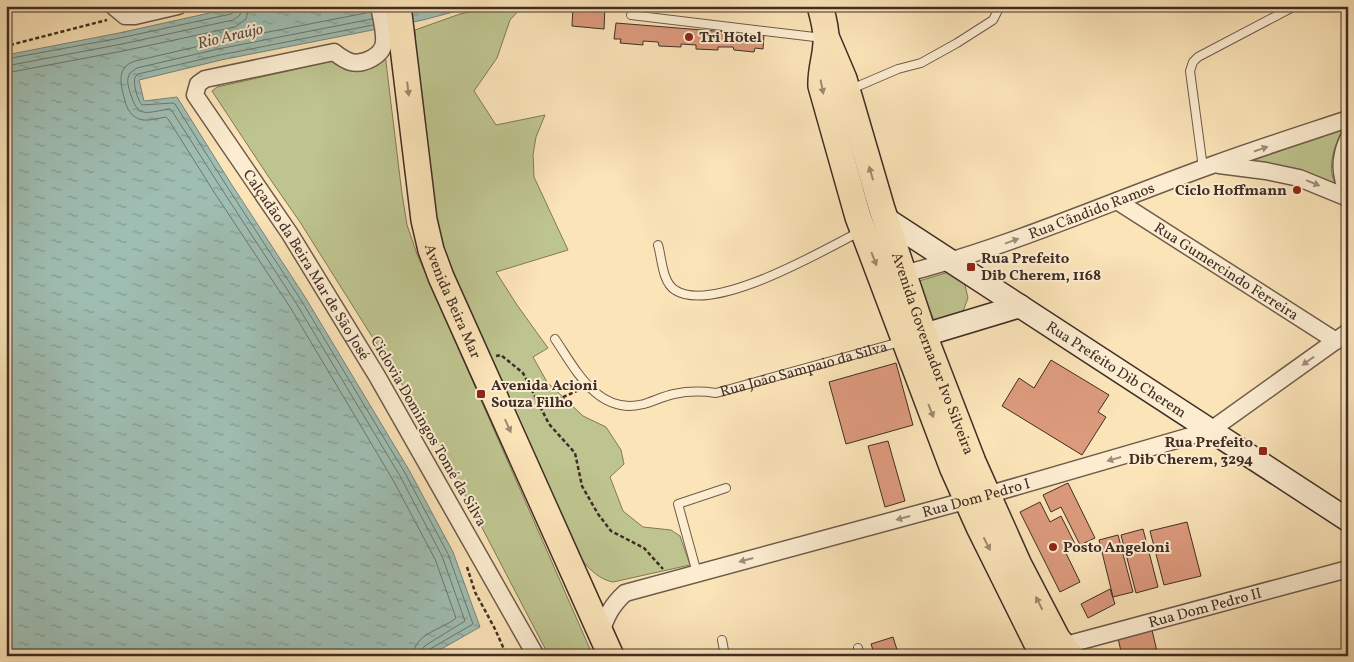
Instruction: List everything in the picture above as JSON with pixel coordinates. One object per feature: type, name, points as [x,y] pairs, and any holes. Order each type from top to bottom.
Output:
[{"type":"main road","name":"Avenida Beira Mar","points":[[398,6],[394,42],[430,250],[611,656]]},
{"type":"main road","name":"Avenida Governador Ivo Silveira","points":[[824,23],[848,91],[903,274],[914,338],[953,469],[977,498],[1019,565],[1059,652]]},
{"type":"main road","name":"Avenida Governador Ivo Silveira","points":[[824,23],[821,86],[863,231],[914,338]]},
{"type":"main road","name":"Rua Prefeito Dib Cherem","points":[[886,219],[1348,520]]},
{"type":"main road","points":[[977,278],[982,292],[983,306],[977,318]]},
{"type":"main road","name":"Rua João Sampaio da Silva","points":[[914,338],[1020,306]]},
{"type":"street","points":[[119,11],[135,16],[178,6]]},
{"type":"street","points":[[379,6],[394,42]]},
{"type":"street","name":"Calçadão da Beira Mar de São José","points":[[394,42],[370,60],[360,62],[351,62],[341,58],[334,52],[205,79],[198,84],[195,95],[290,234],[377,376],[536,656]]},
{"type":"street","points":[[1209,166],[1348,119]]},
{"type":"street","points":[[1348,139],[1342,151],[1341,164],[1342,178],[1348,197]]},
{"type":"street","name":"Rua Cândido Ramos","points":[[903,274],[1010,242],[1209,166],[1266,171],[1299,178],[1348,197]]},
{"type":"street","name":"Rua Gumercindo Ferreira","points":[[1117,201],[1342,336]]},
{"type":"street","name":"Rua Dom Pedro I","points":[[601,633],[605,618],[613,604],[625,593],[977,498],[1211,430],[1342,336]]},
{"type":"street","name":"Rua Dom Pedro II","points":[[1059,652],[1348,569]]},
{"type":"lane","points":[[848,91],[898,69],[921,63],[936,55],[993,20],[1000,6]]},
{"type":"lane","points":[[1209,166],[1190,71],[1193,62],[1198,57],[1295,6]]},
{"type":"lane","points":[[631,15],[824,23]]},
{"type":"lane","points":[[658,245],[666,279],[675,290],[692,296],[720,293],[760,282],[863,231]]},
{"type":"lane","name":"Rua João Sampaio da Silva","points":[[554,339],[586,385],[602,397],[624,406],[642,404],[674,394],[699,391],[716,393],[914,338]]},
{"type":"lane","points":[[697,574],[678,504],[726,488]]},
{"type":"lane","points":[[722,640],[725,656]]},
{"type":"path","points":[[6,40],[10,45],[119,11]]},
{"type":"path","points":[[477,358],[501,355],[523,373],[549,424],[575,453],[582,486],[610,531],[644,548],[661,565],[672,580]]},
{"type":"path","points":[[538,403],[552,402],[586,385]]},
{"type":"green space","points":[[499,6],[523,6],[510,20],[497,58],[474,91],[496,125],[545,115],[536,137],[533,155],[534,177],[568,250],[496,272],[548,348],[533,357],[547,382],[583,416],[606,427],[621,450],[624,464],[610,477],[623,511],[643,527],[671,530],[680,536],[690,565],[613,582],[600,577],[584,562],[571,544],[441,246],[428,173],[416,59],[415,30],[460,14]]},
{"type":"green space","points":[[385,54],[402,194],[407,225],[417,254],[593,656],[549,656],[432,432],[300,222],[212,91],[217,87],[337,60]]},
{"type":"green space","points":[[1345,127],[1339,137],[1331,168],[1336,186],[1320,177],[1270,165],[1241,165]]},
{"type":"green space","points":[[949,272],[964,281],[968,298],[963,311],[934,321],[919,281]]},
{"type":"water","name":"Rio Araújo","points":[[241,6],[476,6],[423,20],[221,60],[139,80],[144,101],[177,97],[305,297],[409,470],[453,552],[480,627],[429,656],[6,656],[6,55],[119,33]]},
{"type":"building","points":[[573,6],[605,6],[604,29],[572,26]]},
{"type":"building","name":"Tri Hotel","points":[[616,23],[764,35],[763,49],[755,48],[754,52],[734,50],[733,47],[718,47],[718,50],[696,49],[696,45],[681,44],[681,47],[659,46],[658,42],[643,41],[643,45],[620,43],[621,39],[614,39]]},
{"type":"building","points":[[1051,360],[1109,395],[1098,412],[1106,417],[1082,455],[1002,406],[1019,378],[1034,388]]},
{"type":"building","points":[[896,363],[913,425],[846,444],[829,382]]},
{"type":"building","points":[[888,441],[905,501],[885,507],[868,446]]},
{"type":"building","points":[[1068,483],[1095,538],[1080,545],[1061,507],[1051,512],[1043,495]]},
{"type":"building","name":"Posto Angeloni","points":[[1040,502],[1050,522],[1061,516],[1075,544],[1064,549],[1080,582],[1060,592],[1020,512]]},
{"type":"building","points":[[1187,522],[1201,576],[1164,585],[1150,531]]},
{"type":"building","points":[[1143,529],[1158,587],[1136,593],[1121,535]]},
{"type":"building","points":[[1118,535],[1133,592],[1113,597],[1099,540]]},
{"type":"building","points":[[1110,589],[1115,604],[1088,618],[1081,604]]},
{"type":"building","points":[[1152,630],[1158,656],[1122,656],[1118,638]]},
{"type":"building","points":[[893,637],[899,656],[875,656],[871,644]]},
{"type":"place","name":"Tri Hotel","points":[[689,37]]},
{"type":"place","name":"Ciclo Hoffmann","points":[[1297,190]]},
{"type":"place","name":"Rua Prefeito Dib Cherem, 1168","points":[[971,267]]},
{"type":"place","name":"Avenida Acioni Souza Filho","points":[[481,394]]},
{"type":"place","name":"Rua Prefeito Dib Cherem, 3294","points":[[1263,451]]},
{"type":"place","name":"Posto Angeloni","points":[[1053,547]]}]
